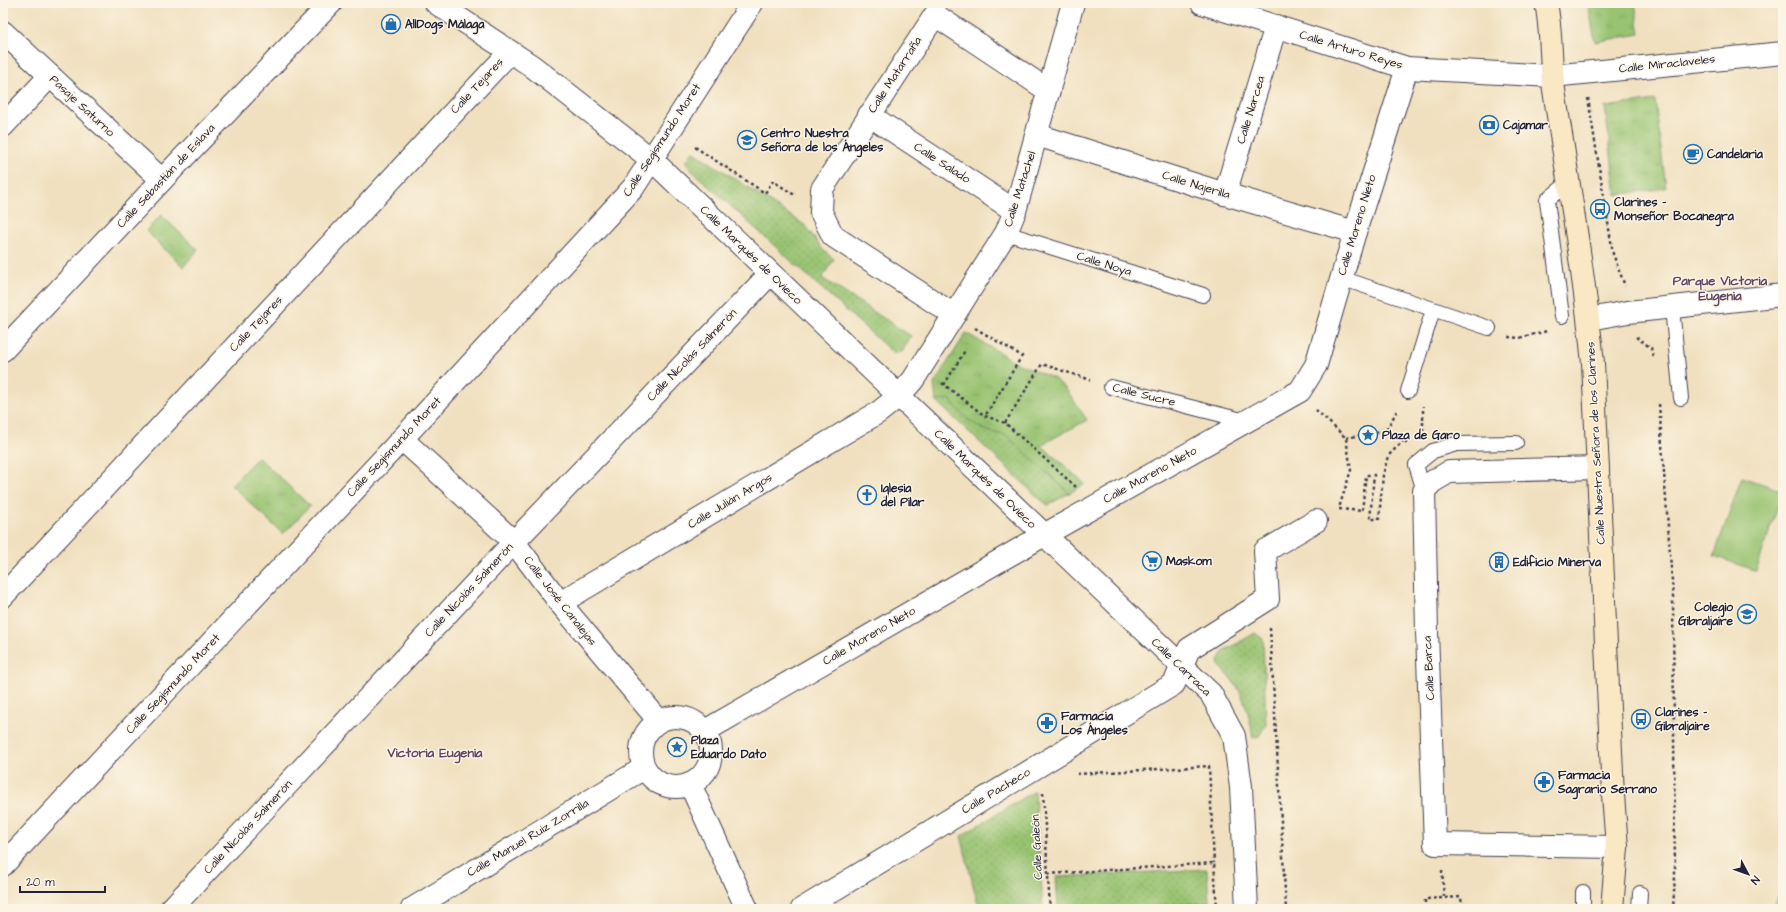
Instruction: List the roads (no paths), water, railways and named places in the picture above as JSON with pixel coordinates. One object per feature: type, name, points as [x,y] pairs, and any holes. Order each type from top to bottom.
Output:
[{"type":"main road","name":"Calle Nuestra Señora de los Clarines","points":[[1546,3],[1549,18],[1552,76],[1589,319],[1593,363],[1613,795],[1617,847],[1612,909]]},
{"type":"street","name":"Calle Sebastián de Eslava","points":[[3,350],[162,180],[331,3]]},
{"type":"street","name":"Calle Marqués de Ovieco","points":[[436,3],[532,66],[651,159],[1044,535]]},
{"type":"street","name":"Calle Segismundo Moret","points":[[3,865],[402,439],[633,188],[752,3]]},
{"type":"street","name":"Calle Matachel","points":[[898,396],[921,369],[1006,233],[1015,211],[1073,3]]},
{"type":"street","name":"Calle Arturo Reyes","points":[[1202,3],[1407,68],[1552,76]]},
{"type":"street","name":"Calle Matarraña","points":[[954,315],[833,236],[821,212],[822,189],[935,15],[1049,92]]},
{"type":"street","name":"Calle Narcea","points":[[1226,194],[1276,26]]},
{"type":"street","name":"Pasaje Saturno","points":[[3,32],[162,180]]},
{"type":"street","name":"Calle Tejares","points":[[3,596],[510,52]]},
{"type":"street","name":"Calle Miraclaveles","points":[[1552,76],[1783,53]]},
{"type":"street","name":"Calle Moreno Nieto","points":[[705,731],[1044,535],[1300,392],[1316,365],[1355,232],[1407,68]]},
{"type":"street","points":[[3,126],[50,76]]},
{"type":"street","name":"Calle Salado","points":[[869,115],[1015,211]]},
{"type":"street","name":"Calle Najerilla","points":[[1037,135],[1226,194],[1355,232]]},
{"type":"street","name":"Calle Nicolás Salmerón","points":[[171,909],[514,542],[770,274]]},
{"type":"street","points":[[1589,319],[1628,312],[1783,295]]},
{"type":"street","name":"Calle Julián Argos","points":[[560,603],[879,412],[898,396]]},
{"type":"street","name":"Calle José Canalejas","points":[[402,439],[514,542],[560,603],[659,720]]},
{"type":"street","points":[[1424,491],[1432,482],[1449,472],[1598,468]]},
{"type":"street","name":"Calle Barca","points":[[1424,491],[1427,632],[1435,844],[1617,847]]},
{"type":"street","points":[[1181,667],[1188,649],[1268,599],[1265,551],[1316,521]]},
{"type":"street","name":"Calle Carraca","points":[[1044,535],[1211,694],[1234,736],[1242,787],[1248,909]]},
{"type":"street","name":"Calle Pacheco","points":[[802,909],[1174,684],[1181,667]]},
{"type":"street","points":[[672,716],[685,717],[698,723],[705,731],[711,744],[711,756],[708,768],[700,778],[690,784],[674,787],[658,782],[644,768],[641,757],[642,743],[648,730],[659,720],[672,716]]},
{"type":"street","name":"Calle Manuel Ruiz Zorrilla","points":[[412,909],[644,768]]},
{"type":"street","points":[[690,784],[747,909]]},
{"type":"lane","points":[[1562,316],[1547,200],[1568,183]]},
{"type":"lane","name":"Calle Noya","points":[[1006,233],[1203,294]]},
{"type":"lane","points":[[1341,278],[1489,328]]},
{"type":"lane","points":[[1672,308],[1681,398]]},
{"type":"lane","points":[[1408,391],[1433,310]]},
{"type":"lane","name":"Calle Sucre","points":[[1111,387],[1246,421]]},
{"type":"lane","points":[[1424,491],[1416,465],[1433,451],[1456,444],[1516,443]]},
{"type":"lane","points":[[1583,892],[1583,909]]},
{"type":"lane","points":[[1639,909],[1640,893]]},
{"type":"place","name":"AllDogs Málaga","points":[[391,24]]},
{"type":"place","name":"Cajamar","points":[[1489,125]]},
{"type":"place","name":"Centro Nuestra Señora de los Ángeles","points":[[747,140]]},
{"type":"place","name":"Candelaria","points":[[1693,154]]},
{"type":"place","name":"Clarines - Monseñor Bocanegra","points":[[1600,209]]},
{"type":"place","name":"Plaza de Garo","points":[[1368,435]]},
{"type":"place","name":"Iglesia del Pilar","points":[[867,495]]},
{"type":"place","name":"Maskom","points":[[1152,561]]},
{"type":"place","name":"Edificio Minerva","points":[[1499,562]]},
{"type":"place","name":"Colegio Gibraljaire","points":[[1747,614]]},
{"type":"place","name":"Clarines - Gibraljaire","points":[[1641,719]]},
{"type":"place","name":"Farmacia Los Ángeles","points":[[1047,723]]},
{"type":"place","name":"Plaza Eduardo Dato","points":[[677,747]]},
{"type":"place","name":"Farmacia Sagrario Serrano","points":[[1544,782]]},
{"type":"district","name":"Parque Victoria Eugenia","points":[[1720,288]]},
{"type":"district","name":"Victoria Eugenia","points":[[435,753]]}]
